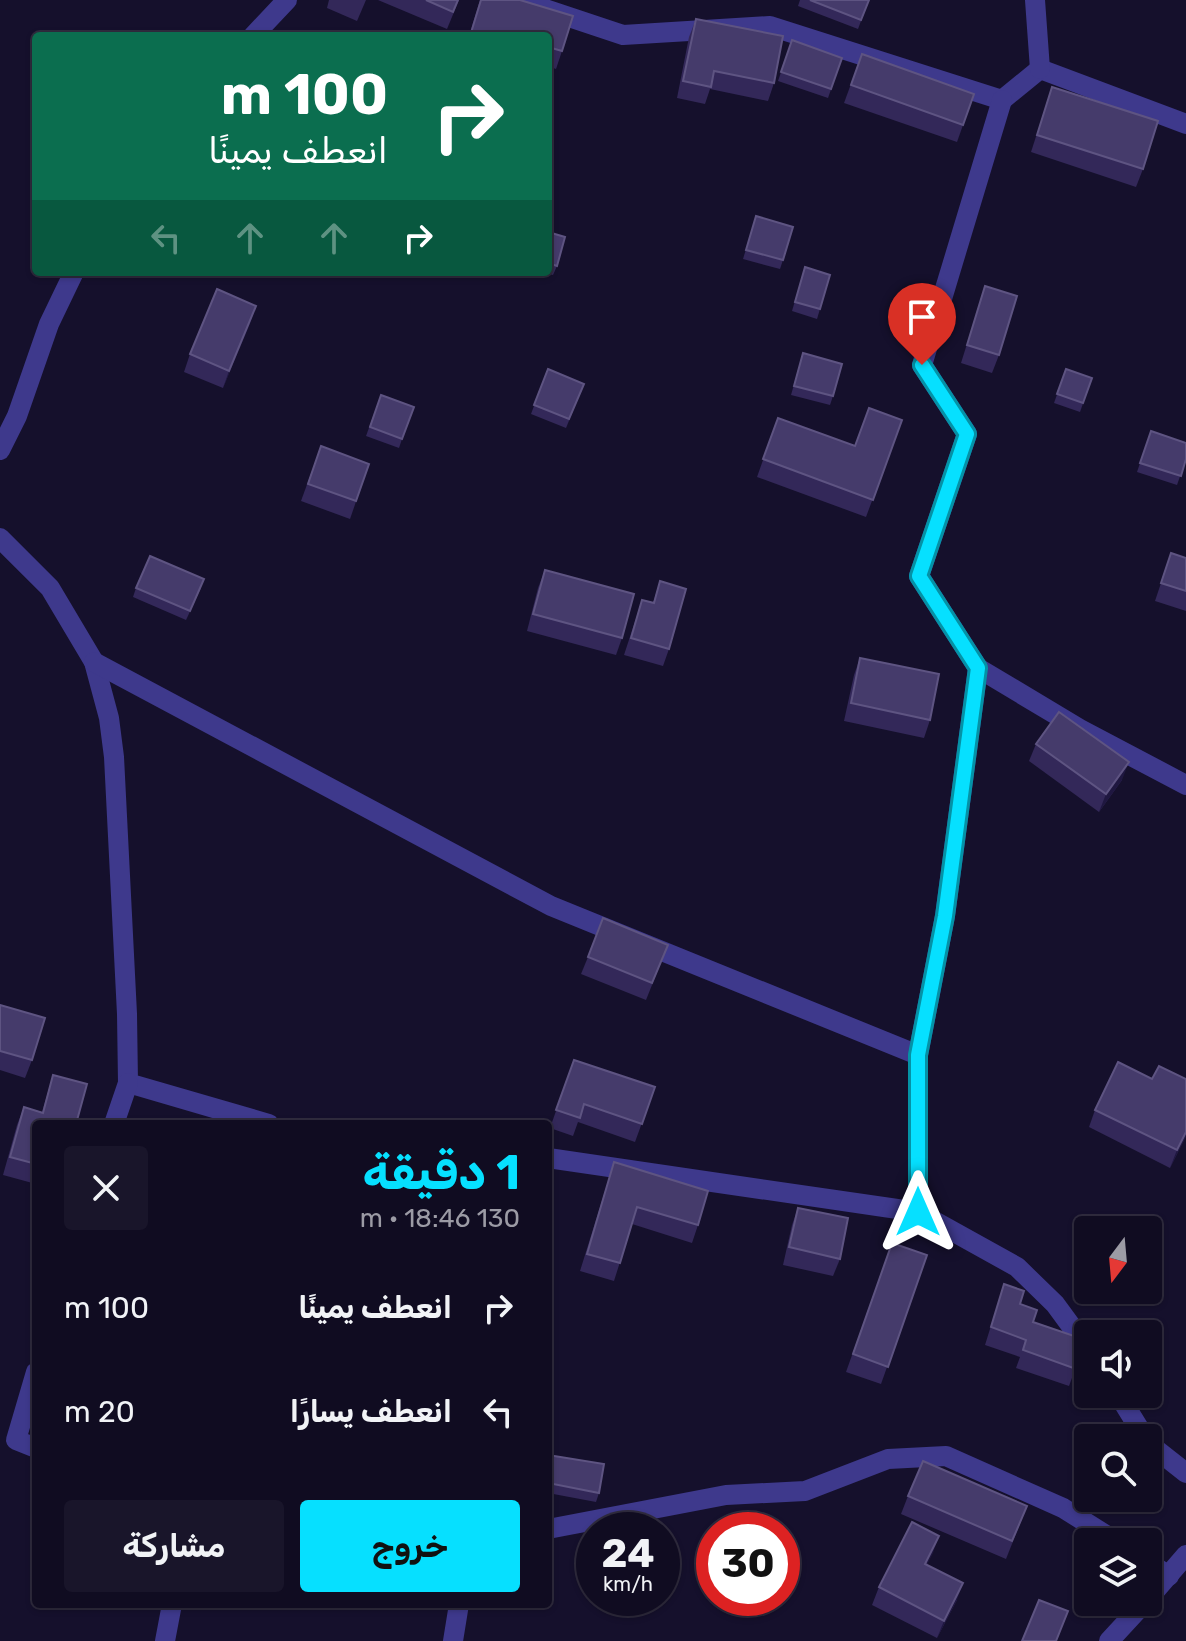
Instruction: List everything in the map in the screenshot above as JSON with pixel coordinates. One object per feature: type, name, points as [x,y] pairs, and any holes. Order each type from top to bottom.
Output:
[{"type":"street","points":[[257,32],[287,0]]},
{"type":"street","points":[[518,0],[623,35],[770,26],[1002,100]]},
{"type":"street","points":[[1035,0],[1040,69]]},
{"type":"street","points":[[1040,69],[1002,100],[922,365],[967,434],[919,576],[978,668],[1080,729],[1186,785]]},
{"type":"street","points":[[1040,69],[1186,124]]},
{"type":"street","points":[[0,450],[17,416],[49,324],[72,276]]},
{"type":"street","points":[[0,538],[50,588],[94,662],[109,718],[114,757],[127,1014],[128,1083],[115,1120]]},
{"type":"street","points":[[94,662],[551,906],[918,1055]]},
{"type":"street","points":[[918,1212],[918,1055],[945,916],[978,668]]},
{"type":"street","points":[[128,1083],[255,1120]]},
{"type":"street","points":[[552,1159],[918,1212],[1017,1267],[1055,1304],[1074,1330]]},
{"type":"street","points":[[32,1386],[16,1440],[32,1446]]},
{"type":"street","points":[[1162,1453],[1186,1473]]},
{"type":"street","points":[[552,1528],[726,1495],[805,1491],[888,1459],[946,1456],[1063,1508],[1095,1528]]},
{"type":"street","points":[[1162,1583],[1186,1555]]},
{"type":"street","points":[[1162,1571],[1169,1576]]},
{"type":"street","points":[[165,1641],[171,1608]]},
{"type":"street","points":[[453,1641],[458,1608]]},
{"type":"street","points":[[1109,1641],[1132,1616]]},
{"type":"building","points":[[426,0],[458,0],[453,12]]},
{"type":"building","points":[[481,0],[520,0],[573,16],[562,51],[552,48],[552,32],[471,32]]},
{"type":"building","points":[[810,0],[869,0],[861,20]]},
{"type":"building","points":[[696,19],[783,36],[774,83],[714,71],[711,87],[683,81]]},
{"type":"building","points":[[792,40],[842,58],[831,89],[781,72]]},
{"type":"building","points":[[862,54],[974,94],[963,125],[851,85]]},
{"type":"building","points":[[1052,87],[1158,121],[1143,169],[1037,135]]},
{"type":"building","points":[[756,216],[793,227],[783,260],[746,250]]},
{"type":"building","points":[[552,233],[565,237],[557,266],[552,264]]},
{"type":"building","points":[[805,267],[830,275],[820,309],[795,302]]},
{"type":"building","points":[[985,286],[1017,296],[999,355],[967,345]]},
{"type":"building","points":[[217,289],[256,306],[229,371],[190,354]]},
{"type":"building","points":[[803,353],[842,364],[833,396],[794,386]]},
{"type":"building","points":[[548,369],[584,384],[569,419],[534,405]]},
{"type":"building","points":[[1066,369],[1092,378],[1083,403],[1057,394]]},
{"type":"building","points":[[381,395],[414,407],[402,439],[370,427]]},
{"type":"building","points":[[869,408],[902,420],[873,500],[763,459],[778,418],[855,446]]},
{"type":"building","points":[[1151,431],[1186,443],[1181,476],[1140,463]]},
{"type":"building","points":[[321,446],[369,464],[356,501],[308,484]]},
{"type":"building","points":[[1171,553],[1186,558],[1186,591],[1161,583]]},
{"type":"building","points":[[150,556],[204,579],[190,611],[136,588]]},
{"type":"building","points":[[545,570],[634,594],[622,638],[533,614]]},
{"type":"building","points":[[660,581],[686,589],[669,649],[631,638],[642,600],[654,603]]},
{"type":"building","points":[[860,658],[939,674],[930,720],[851,703]]},
{"type":"building","points":[[1059,712],[1129,762],[1106,794],[1036,744]]},
{"type":"building","points":[[603,918],[668,945],[652,983],[588,957]]},
{"type":"building","points":[[0,1005],[45,1018],[32,1060],[0,1051]]},
{"type":"building","points":[[574,1060],[655,1087],[642,1124],[584,1104],[580,1118],[556,1110]]},
{"type":"building","points":[[1118,1062],[1152,1079],[1159,1066],[1186,1079],[1186,1132],[1177,1150],[1095,1110]]},
{"type":"building","points":[[53,1075],[87,1084],[77,1120],[32,1120],[32,1163],[10,1157],[24,1107],[43,1113]]},
{"type":"building","points":[[614,1162],[708,1191],[698,1225],[637,1207],[620,1263],[587,1254]]},
{"type":"building","points":[[798,1208],[848,1218],[840,1259],[789,1247]]},
{"type":"building","points":[[892,1243],[927,1255],[888,1367],[853,1354]]},
{"type":"building","points":[[1004,1284],[1024,1291],[1020,1304],[1037,1310],[1033,1322],[1074,1336],[1074,1368],[1023,1350],[1026,1340],[991,1327]]},
{"type":"building","points":[[552,1456],[604,1464],[599,1493],[552,1484]]},
{"type":"building","points":[[923,1461],[1027,1506],[1012,1541],[908,1496]]},
{"type":"building","points":[[912,1522],[939,1536],[925,1564],[963,1583],[944,1621],[879,1587]]},
{"type":"building","points":[[1039,1600],[1068,1611],[1056,1641],[1022,1641]]},
{"type":"route","points":[[918,1212],[918,1055],[945,916],[978,668],[919,576],[967,434],[922,365]]}]
